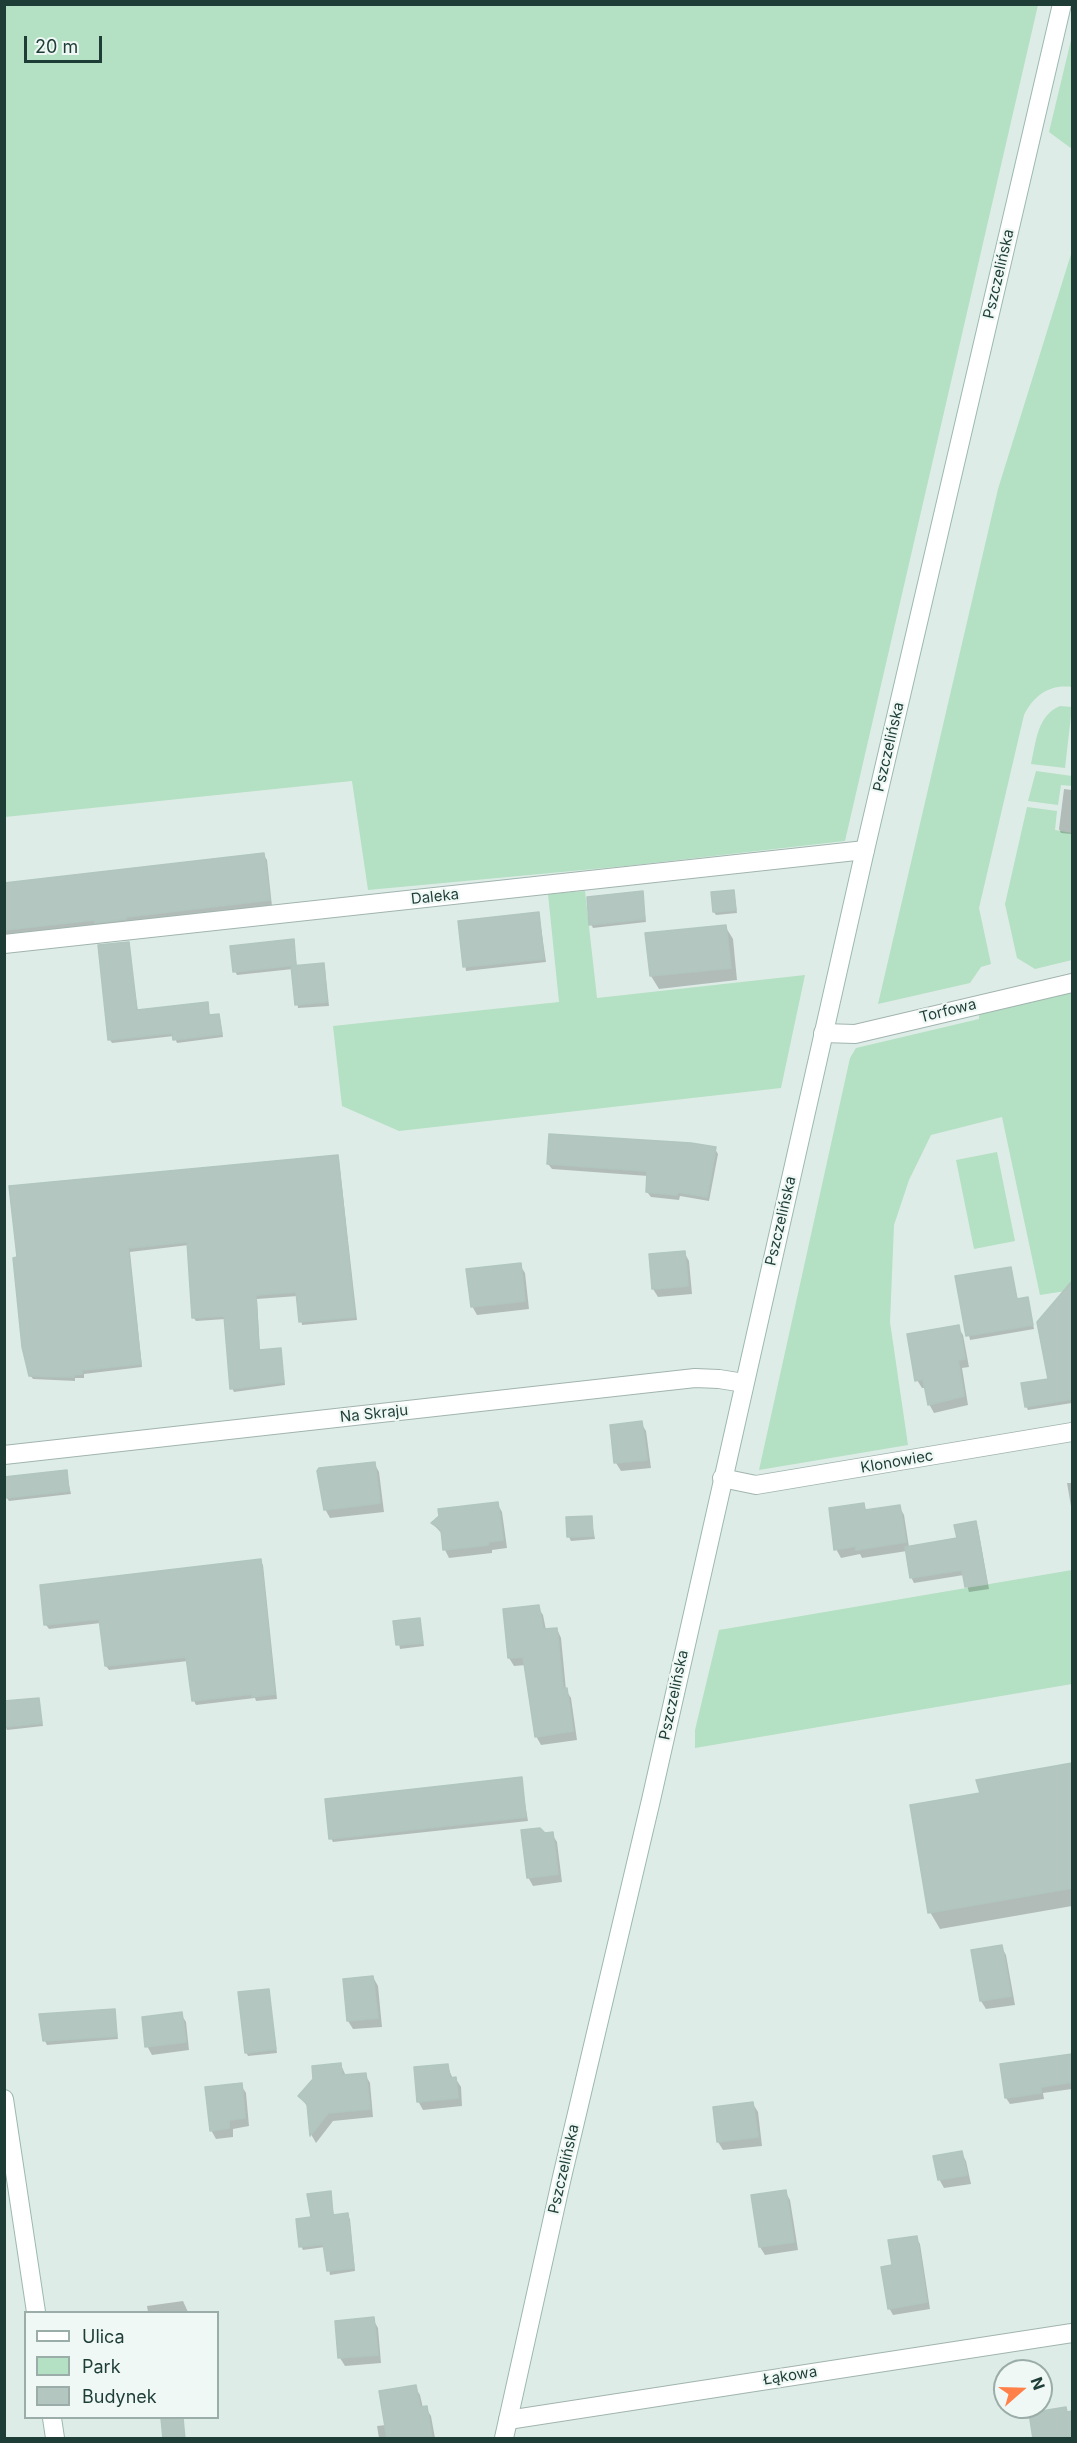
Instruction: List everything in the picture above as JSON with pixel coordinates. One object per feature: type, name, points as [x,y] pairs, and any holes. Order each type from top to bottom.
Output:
[{"type":"street","name":"Pszczelińska","points":[[504,2439],[865,850],[1062,4]]},
{"type":"street","name":"Daleka","points":[[4,944],[865,850]]},
{"type":"street","name":"Torfowa","points":[[824,1033],[855,1034],[1072,983]]},
{"type":"street","name":"Na Skraju","points":[[4,1455],[695,1378],[719,1378],[744,1383]]},
{"type":"street","name":"Klonowiec","points":[[722,1478],[756,1485],[1072,1432]]},
{"type":"street","points":[[4,2099],[36,2311]]},
{"type":"street","name":"Łąkowa","points":[[508,2420],[1072,2333]]},
{"type":"street","points":[[52,2419],[55,2439]]},
{"type":"green space","points":[[4,5],[1038,5],[845,841],[626,866],[368,890],[352,781],[5,817]]},
{"type":"green space","points":[[1072,36],[1072,149],[1049,132]]},
{"type":"green space","points":[[1072,251],[1072,687],[1057,687],[1044,692],[1024,715],[979,908],[991,964],[981,967],[970,983],[878,1004],[998,489]]},
{"type":"green space","points":[[1060,706],[1072,707],[1065,768],[1031,764],[1042,723],[1052,710]]},
{"type":"green space","points":[[1036,771],[1072,776],[1072,786],[1061,785],[1058,805],[1028,801]]},
{"type":"green space","points":[[1027,807],[1057,811],[1055,830],[1072,833],[1072,960],[1035,969],[1017,958],[1005,904]]},
{"type":"green space","points":[[585,891],[597,998],[805,975],[781,1088],[399,1131],[342,1106],[333,1026],[559,1002],[548,894]]},
{"type":"green space","points":[[1072,992],[1072,1290],[1040,1295],[1002,1117],[931,1135],[909,1180],[894,1225],[890,1322],[908,1445],[759,1470],[850,1058],[856,1048],[979,1019],[979,1013]]},
{"type":"green space","points":[[997,1152],[1015,1241],[974,1249],[956,1160]]},
{"type":"green space","points":[[1072,1570],[1072,1684],[695,1748],[695,1730],[719,1630]]},
{"type":"building","points":[[264,853],[270,900],[126,917],[126,919],[95,923],[95,920],[4,930],[4,883]]},
{"type":"building","points":[[734,890],[736,910],[713,912],[711,892]]},
{"type":"building","points":[[643,891],[645,919],[589,925],[587,897]]},
{"type":"building","points":[[539,912],[544,959],[463,967],[458,921]]},
{"type":"building","points":[[726,925],[731,968],[650,976],[645,933]]},
{"type":"building","points":[[294,939],[296,965],[233,972],[230,946]]},
{"type":"building","points":[[129,942],[137,1010],[208,1002],[209,1015],[219,1014],[222,1034],[173,1040],[172,1033],[108,1040],[98,945]]},
{"type":"building","points":[[324,963],[327,1002],[295,1005],[291,966]]},
{"type":"building","points":[[549,1134],[691,1143],[716,1147],[707,1197],[678,1192],[677,1195],[646,1192],[647,1171],[547,1164]]},
{"type":"building","points":[[338,1155],[355,1317],[299,1322],[296,1292],[256,1295],[259,1350],[281,1348],[284,1382],[230,1389],[224,1316],[192,1318],[187,1242],[128,1248],[141,1364],[82,1370],[82,1374],[73,1375],[74,1377],[29,1376],[22,1347],[13,1258],[17,1257],[9,1186]]},
{"type":"building","points":[[685,1251],[688,1286],[652,1289],[649,1254]]},
{"type":"building","points":[[521,1263],[525,1301],[471,1307],[466,1269]]},
{"type":"building","points":[[1011,1267],[1017,1299],[1028,1297],[1033,1325],[966,1336],[955,1276]]},
{"type":"building","points":[[1072,1281],[1072,1399],[1025,1407],[1021,1383],[1048,1379],[1037,1322]]},
{"type":"building","points":[[959,1325],[965,1359],[958,1360],[964,1396],[928,1405],[923,1379],[915,1381],[907,1334]]},
{"type":"building","points":[[642,1421],[647,1460],[614,1463],[610,1425]]},
{"type":"building","points":[[375,1462],[380,1503],[324,1510],[317,1471],[319,1468]]},
{"type":"building","points":[[67,1470],[69,1491],[4,1498],[4,1477]]},
{"type":"building","points":[[498,1502],[503,1540],[488,1542],[488,1545],[443,1550],[441,1530],[431,1523],[439,1516],[438,1509]]},
{"type":"building","points":[[864,1503],[865,1510],[900,1505],[906,1542],[856,1550],[856,1546],[834,1550],[829,1508]]},
{"type":"building","points":[[592,1516],[593,1536],[567,1537],[566,1517]]},
{"type":"building","points":[[976,1521],[987,1584],[965,1587],[962,1570],[910,1578],[905,1547],[957,1538],[954,1525]]},
{"type":"building","points":[[261,1559],[275,1694],[252,1697],[252,1694],[192,1701],[186,1657],[105,1666],[99,1619],[44,1625],[40,1585]]},
{"type":"building","points":[[539,1605],[543,1629],[557,1628],[563,1689],[567,1688],[573,1731],[535,1737],[523,1657],[508,1658],[503,1609]]},
{"type":"building","points":[[420,1618],[423,1643],[396,1645],[393,1621]]},
{"type":"building","points":[[39,1698],[42,1723],[4,1727],[4,1701]]},
{"type":"building","points":[[1072,1763],[1072,1888],[928,1913],[910,1805],[980,1793],[976,1780]]},
{"type":"building","points":[[522,1777],[526,1817],[329,1839],[325,1799]]},
{"type":"building","points":[[540,1828],[545,1833],[553,1832],[558,1874],[527,1878],[521,1830]]},
{"type":"building","points":[[1002,1945],[1011,1996],[980,2001],[971,1950]]},
{"type":"building","points":[[373,1976],[378,2018],[347,2021],[343,1979]]},
{"type":"building","points":[[269,1989],[276,2049],[245,2053],[238,1992]]},
{"type":"building","points":[[115,2009],[117,2036],[43,2041],[39,2014]]},
{"type":"building","points":[[182,2012],[186,2042],[145,2047],[142,2017]]},
{"type":"building","points":[[1072,2054],[1072,2082],[1041,2087],[1041,2093],[1005,2098],[1000,2064]]},
{"type":"building","points":[[341,2063],[342,2075],[366,2073],[370,2109],[328,2113],[310,2136],[307,2104],[298,2096],[313,2079],[312,2066]]},
{"type":"building","points":[[448,2064],[450,2078],[456,2077],[458,2098],[417,2102],[414,2067]]},
{"type":"building","points":[[242,2083],[245,2118],[229,2120],[229,2128],[210,2131],[205,2087]]},
{"type":"building","points":[[753,2102],[758,2137],[717,2142],[713,2107]]},
{"type":"building","points":[[962,2151],[967,2175],[938,2180],[933,2156]]},
{"type":"building","points":[[786,2190],[794,2242],[759,2247],[751,2195]]},
{"type":"building","points":[[331,2191],[333,2215],[348,2213],[354,2268],[327,2271],[323,2244],[299,2247],[296,2219],[311,2217],[307,2194]]},
{"type":"building","points":[[917,2236],[927,2302],[888,2309],[881,2267],[892,2265],[888,2240]]},
{"type":"building","points":[[374,2317],[378,2355],[338,2358],[335,2321]]},
{"type":"building","points":[[416,2385],[420,2407],[427,2406],[432,2439],[387,2439],[379,2391]]},
{"type":"building","points":[[1066,2407],[1067,2412],[1072,2411],[1072,2439],[1033,2439],[1030,2419],[1053,2419],[1053,2409]]},
{"type":"building","points":[[161,2419],[183,2419],[185,2439],[163,2439]]}]
